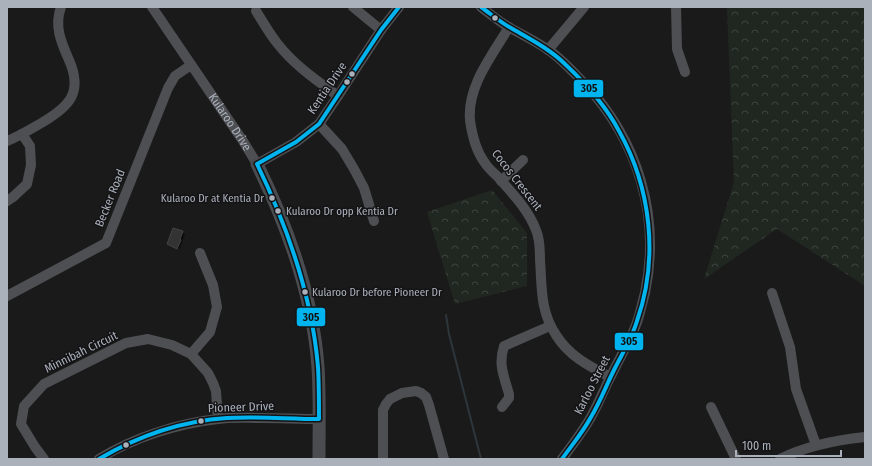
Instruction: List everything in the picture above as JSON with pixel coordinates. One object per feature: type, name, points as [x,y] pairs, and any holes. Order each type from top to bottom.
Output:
[{"type":"main road","name":"Kularoo Drive","points":[[257,164],[272,193],[293,246],[305,290],[318,366],[319,459]]},
{"type":"street","points":[[7,141],[58,113],[66,106],[73,96],[75,77],[58,32],[58,18],[61,7]]},
{"type":"street","name":"Kularoo Drive","points":[[152,7],[257,164]]},
{"type":"street","points":[[353,7],[382,30]]},
{"type":"street","name":"Kentia Drive","points":[[257,164],[296,142],[319,124],[399,7]]},
{"type":"street","name":"Karloo Street","points":[[481,7],[509,28],[528,37],[548,50],[567,66],[600,101],[625,141],[634,161],[645,197],[649,224],[650,252],[648,279],[636,325],[589,421],[562,459]]},
{"type":"street","points":[[548,50],[584,7]]},
{"type":"street","points":[[676,7],[677,49],[685,72]]},
{"type":"street","points":[[256,11],[277,43],[289,56],[312,78],[338,96]]},
{"type":"street","name":"Cocos Crescent","points":[[509,28],[479,78],[473,92],[470,119],[476,146],[485,163],[519,201],[528,214],[537,232],[544,312],[550,326],[566,348],[579,360],[610,377]]},
{"type":"street","name":"Becker Road","points":[[7,296],[106,243],[168,88],[175,76],[191,65]]},
{"type":"street","points":[[319,124],[342,149],[354,169],[364,188],[374,221]]},
{"type":"street","points":[[7,201],[27,184],[31,165],[30,146],[22,134]]},
{"type":"street","points":[[501,181],[523,160]]},
{"type":"street","points":[[191,354],[210,332],[217,307],[213,285],[200,253]]},
{"type":"street","points":[[772,293],[790,347],[796,389],[816,445]]},
{"type":"street","points":[[502,407],[509,398],[501,364],[501,354],[504,346],[550,326]]},
{"type":"street","name":"Minnibah Circuit","points":[[44,459],[21,424],[24,406],[44,384],[126,343],[148,340],[172,345],[191,354],[208,373],[213,383],[216,391],[218,419]]},
{"type":"street","points":[[383,459],[383,410],[390,399],[402,393],[416,391],[426,397],[444,459]]},
{"type":"street","points":[[711,407],[736,459]]},
{"type":"street","name":"Pioneer Drive","points":[[103,458],[137,440],[174,427],[198,422],[237,418],[319,419]]},
{"type":"street","points":[[780,459],[816,445],[865,437]]},
{"type":"green space","points":[[727,7],[865,7],[865,286],[777,229],[704,279],[734,182]]},
{"type":"green space","points":[[492,190],[527,233],[527,286],[455,304],[427,212]]},
{"type":"building","points":[[173,228],[183,231],[177,249],[167,244]]},
{"type":"waterway","points":[[446,315],[449,334],[481,459]]},
{"type":"transit line","name":"305","points":[[257,164],[296,142],[319,124],[381,30],[399,7]]},
{"type":"transit line","name":"305","points":[[481,7],[503,23],[560,59],[595,96],[614,122],[630,153],[645,200],[649,248],[648,273],[644,297],[637,321],[630,340],[588,423],[562,459]]},
{"type":"transit line","name":"305","points":[[257,164],[279,213],[297,263],[304,288],[315,341],[318,367],[319,419]]},
{"type":"transit line","name":"305","points":[[99,459],[129,443],[161,431],[194,422],[238,417],[319,419]]},
{"type":"place","name":"Kularoo Dr at Kentia Dr","points":[[272,198]]},
{"type":"place","name":"Kularoo Dr opp Kentia Dr","points":[[278,211]]},
{"type":"place","name":"Kularoo Dr before Pioneer Dr","points":[[305,292]]}]
